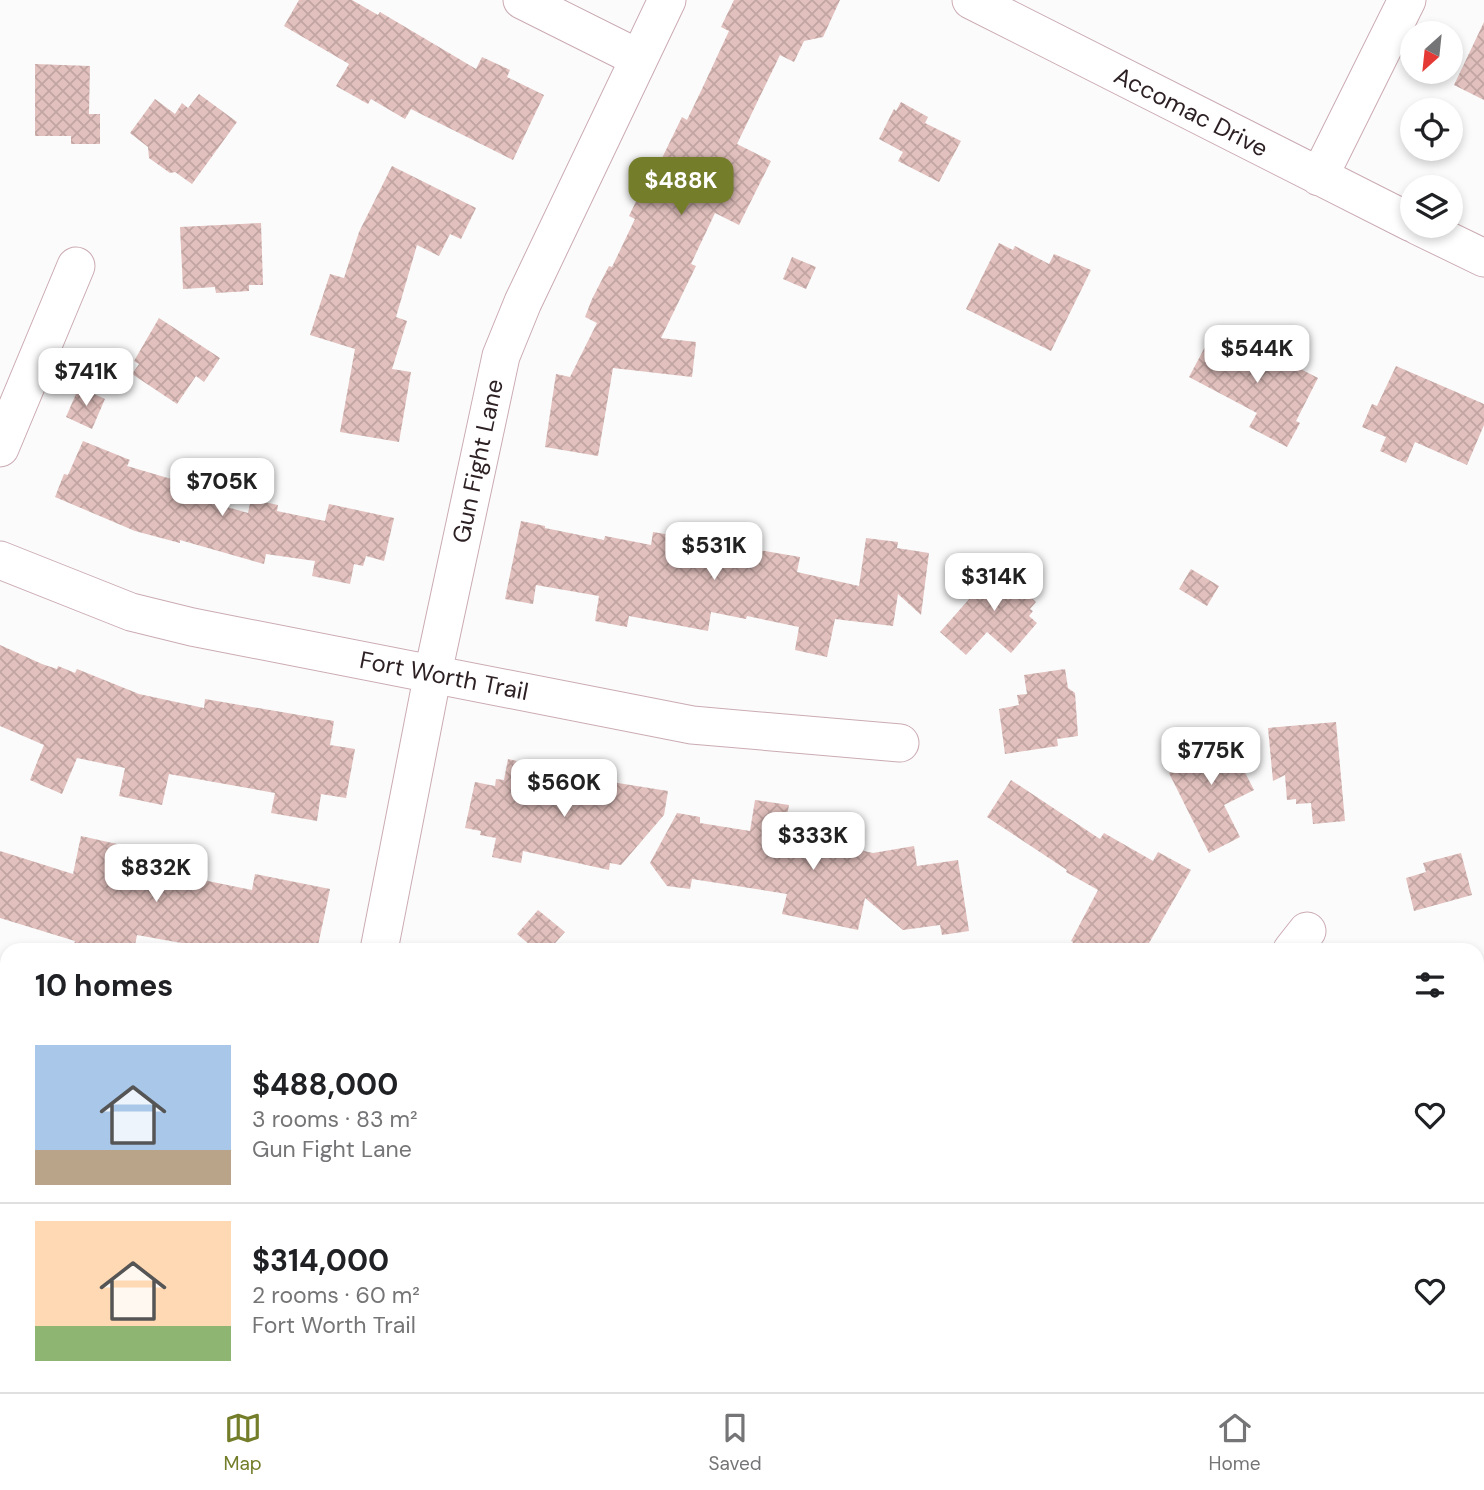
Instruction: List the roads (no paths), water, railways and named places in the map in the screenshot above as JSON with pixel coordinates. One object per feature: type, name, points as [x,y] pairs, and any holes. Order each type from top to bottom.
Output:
[{"type":"street","points":[[522,0],[638,58]]},
{"type":"street","name":"Gun Fight Lane","points":[[380,943],[433,673],[501,356],[523,302],[667,0]]},
{"type":"street","name":"Accomac Drive","points":[[971,0],[1400,217]]},
{"type":"street","points":[[1319,177],[1407,0]]},
{"type":"street","points":[[1443,238],[1484,258]]},
{"type":"street","points":[[0,448],[76,266]]},
{"type":"street","name":"Fort Worth Trail","points":[[0,560],[131,612],[192,627],[692,725],[900,743]]}]
